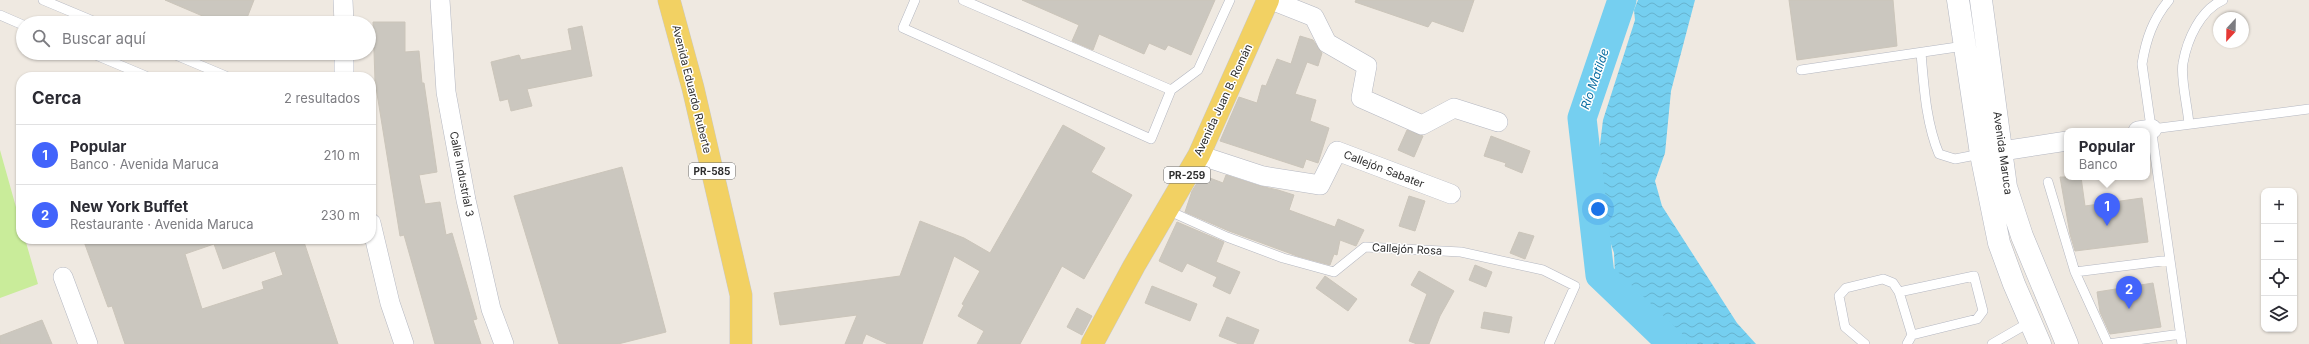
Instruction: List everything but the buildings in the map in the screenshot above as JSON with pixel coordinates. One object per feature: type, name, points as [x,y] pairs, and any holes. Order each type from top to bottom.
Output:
[{"type":"main road","name":"Avenida Eduardo Ruberte","points":[[669,0],[693,88],[741,295],[741,344]]},
{"type":"main road","name":"Avenida Juan B. Román","points":[[1092,344],[1198,155],[1270,0]]},
{"type":"street","points":[[343,0],[344,16]]},
{"type":"street","name":"Calle Industrial 3","points":[[440,0],[446,92],[466,200],[490,302],[504,344]]},
{"type":"street","points":[[1270,0],[1314,17],[1327,43],[1367,66],[1361,98],[1422,125],[1454,108],[1498,122]]},
{"type":"street","name":"Avenida Maruca","points":[[1958,0],[1964,46],[1992,152],[2006,187],[2022,236],[2067,344]]},
{"type":"street","name":"Avenida Maruca","points":[[1981,0],[2000,243],[2040,344]]},
{"type":"street","points":[[344,60],[344,72]]},
{"type":"street","points":[[1992,152],[2064,141]]},
{"type":"street","name":"Callejón Sabater","points":[[1198,155],[1264,176],[1320,185],[1337,151],[1451,194]]},
{"type":"street","points":[[376,244],[390,303],[404,344]]},
{"type":"street","points":[[63,276],[88,344]]},
{"type":"lane","points":[[43,0],[81,16]]},
{"type":"lane","points":[[915,0],[903,28],[1151,139],[1172,90],[1198,70],[1230,0]]},
{"type":"lane","points":[[963,0],[1172,90]]},
{"type":"lane","points":[[2145,128],[2142,64],[2151,26],[2159,11],[2168,0]]},
{"type":"lane","points":[[2189,124],[2182,64],[2194,27],[2215,3],[2222,0]]},
{"type":"lane","points":[[0,15],[16,21]]},
{"type":"lane","points":[[1801,70],[1964,46]]},
{"type":"lane","points":[[1921,53],[1931,132],[1939,154],[1955,159],[1992,152]]},
{"type":"lane","points":[[108,60],[136,72]]},
{"type":"lane","points":[[187,60],[216,72]]},
{"type":"lane","points":[[2150,129],[2309,109]]},
{"type":"lane","points":[[2150,156],[2170,260],[2182,344]]},
{"type":"lane","points":[[2048,182],[2075,272],[2108,344],[2180,334]]},
{"type":"lane","name":"Callejón Rosa","points":[[1166,210],[1227,237],[1283,258],[1334,272],[1365,247],[1461,252],[1543,270],[1575,286],[1549,344]]},
{"type":"lane","points":[[2075,272],[2170,260]]},
{"type":"lane","points":[[1899,292],[1974,276],[1984,311],[1977,319],[1912,335]]},
{"type":"lane","points":[[1865,344],[1845,327],[1838,296],[1846,288],[1883,279],[1893,283],[1899,292],[1912,335],[1907,344]]},
{"type":"lane","points":[[1992,344],[2030,322]]},
{"type":"green space","points":[[0,150],[16,207],[16,244],[26,244],[38,284],[0,298]]},
{"type":"water","points":[[1638,0],[1695,0],[1671,91],[1665,153],[1655,181],[1662,206],[1737,323],[1756,344],[1683,344],[1640,312],[1615,276],[1614,253],[1594,193],[1603,120],[1635,20],[1634,10]]},
{"type":"waterway","name":"Río Matilde","points":[[1622,0],[1582,118],[1600,275],[1672,344]]},
{"type":"place","name":"Popular","points":[[2107,226]]},
{"type":"place","name":"New York Buffet","points":[[2129,309]]}]
